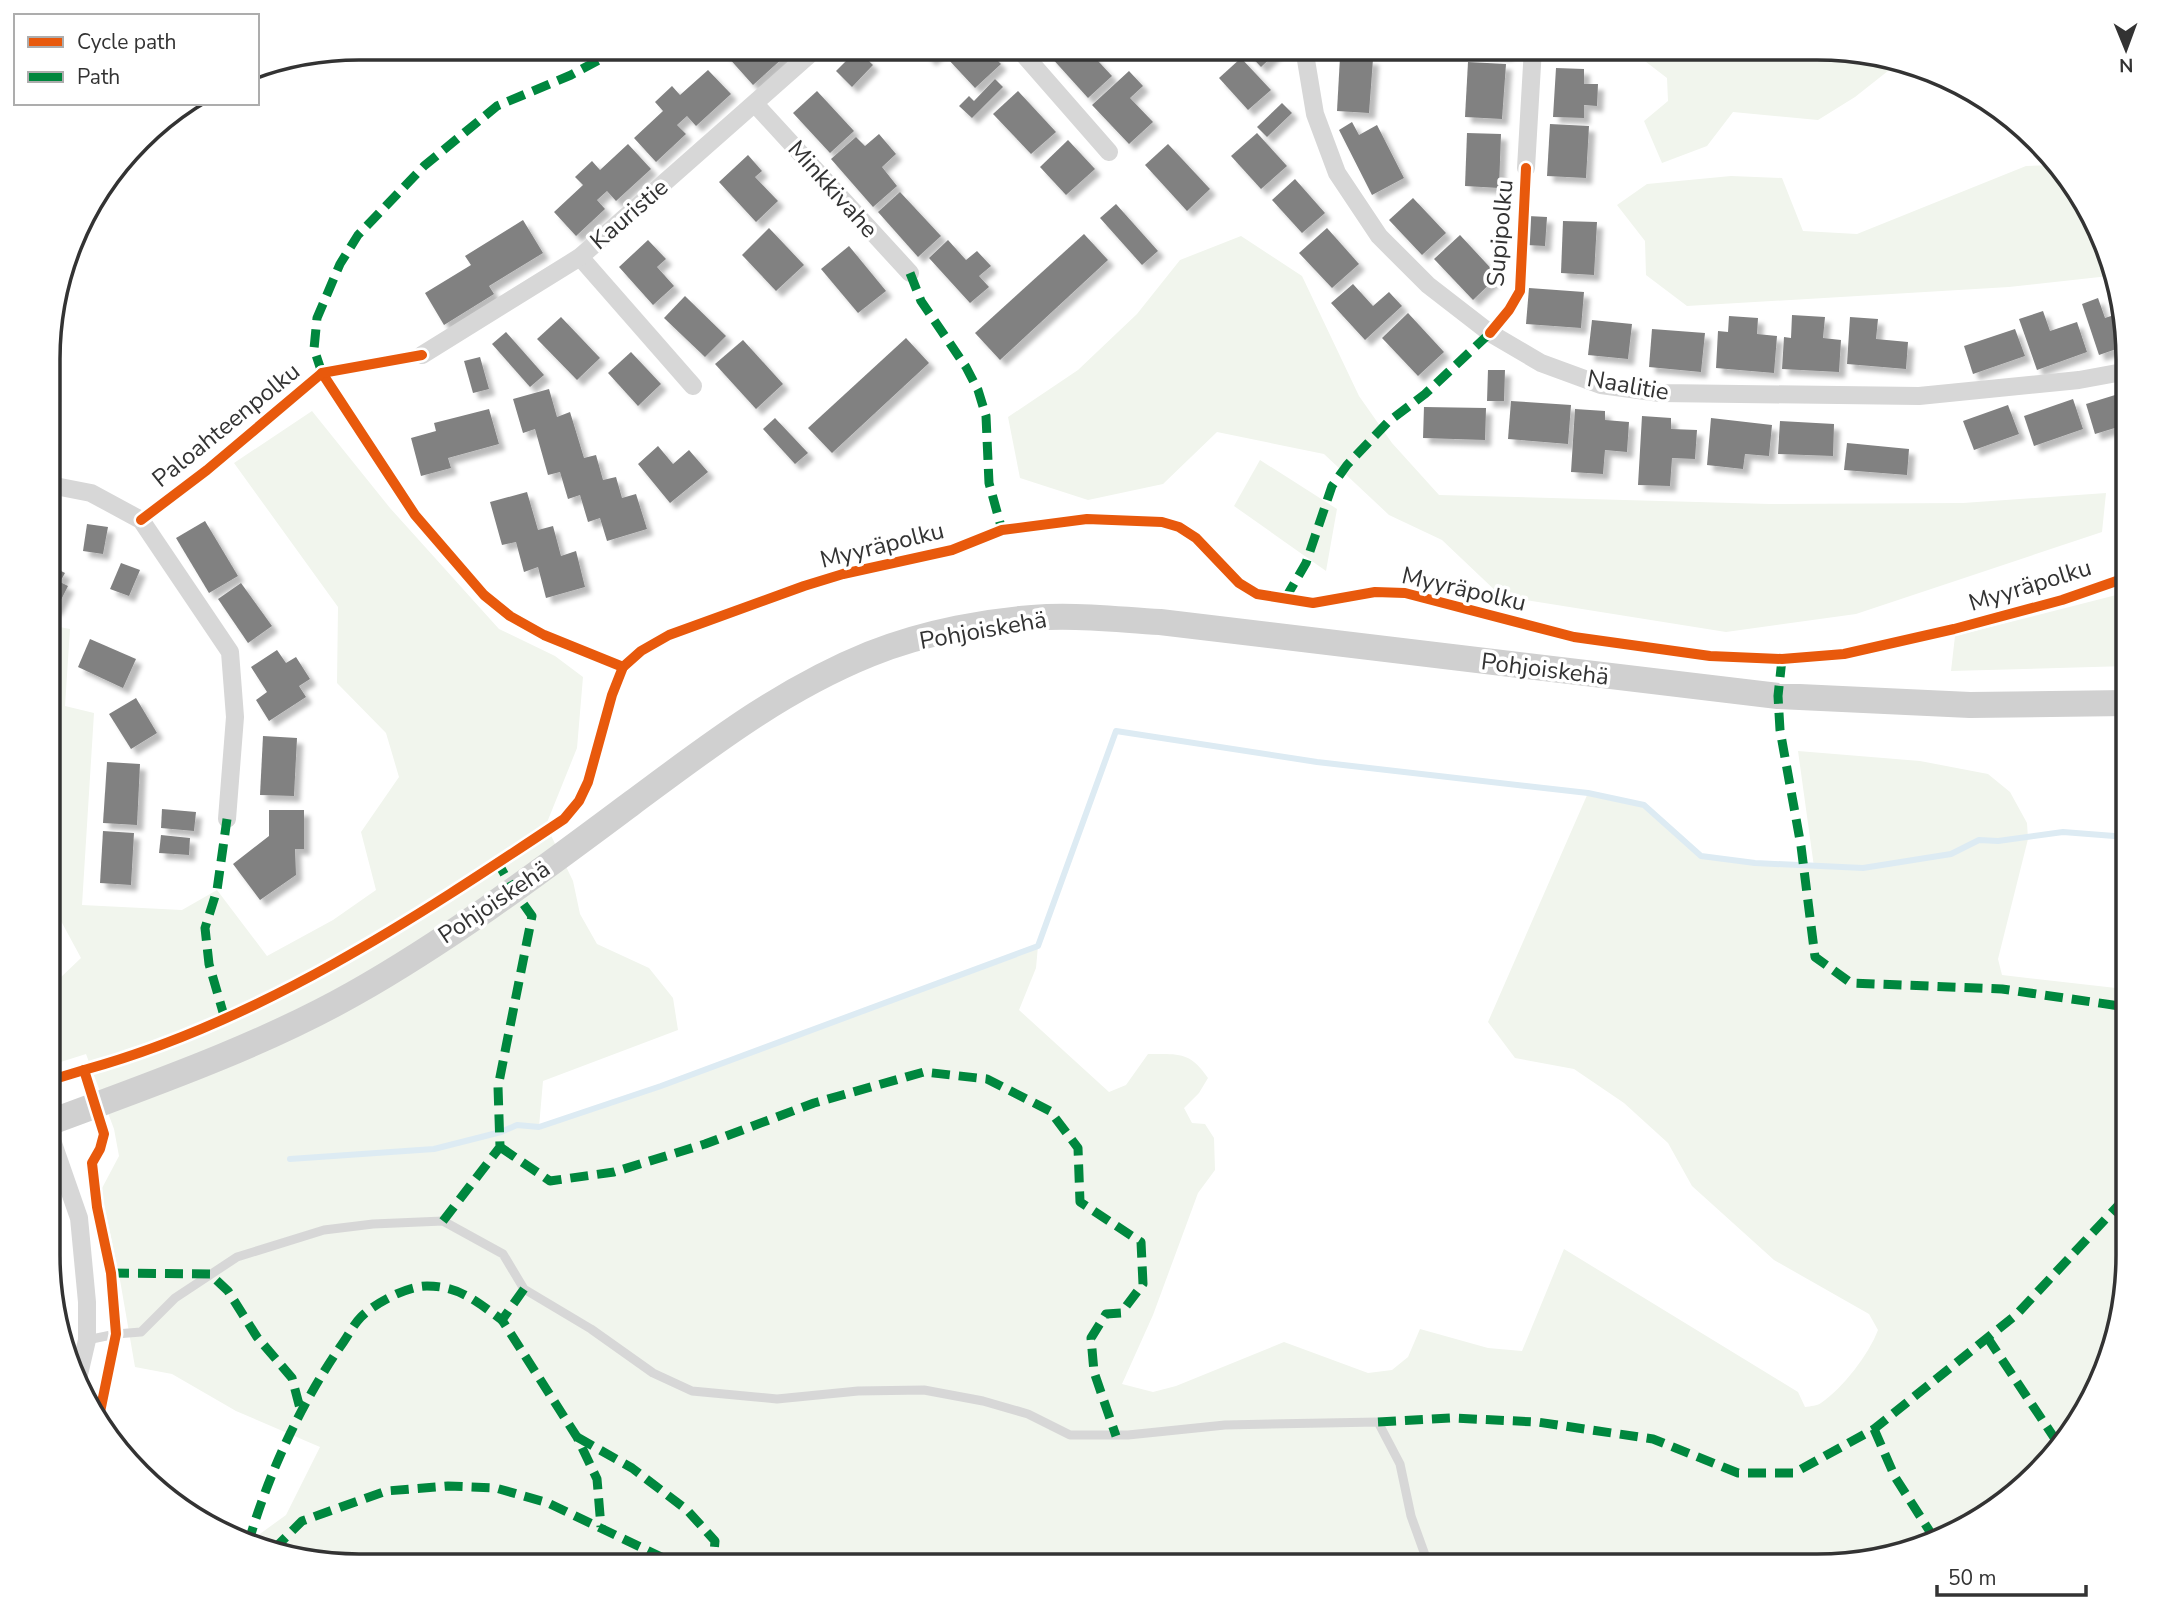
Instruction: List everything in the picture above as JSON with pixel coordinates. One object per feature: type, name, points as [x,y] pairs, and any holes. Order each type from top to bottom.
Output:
[{"type":"main road","name":"Pohjoiskehä","points":[[60,1119],[244,1046],[354,993],[514,891],[744,720],[804,684],[873,653],[949,631],[1048,617],[1160,622],[1778,696],[1970,705],[2116,703]]},
{"type":"street","name":"Kauristie","points":[[422,355],[580,257],[804,60]]},
{"type":"street","points":[[1029,60],[1110,152]]},
{"type":"street","name":"Naalitie","points":[[1306,60],[1315,114],[1338,173],[1379,236],[1428,285],[1479,325],[1541,363],[1601,385],[1660,393],[1919,396],[2079,380],[2116,373]]},
{"type":"street","points":[[1526,168],[1532,60]]},
{"type":"street","name":"Minkkivahe","points":[[756,105],[910,273]]},
{"type":"street","points":[[580,257],[693,386]]},
{"type":"street","points":[[60,487],[91,493],[141,520],[230,652],[235,717],[227,819]]},
{"type":"street","points":[[60,1163],[79,1218],[87,1302],[87,1340],[81,1366]]},
{"type":"lane","points":[[87,1340],[141,1332],[175,1298],[237,1257],[324,1230],[373,1224],[443,1221],[503,1254],[524,1289],[591,1329],[653,1373],[692,1391],[777,1399],[858,1391],[924,1390],[983,1401],[1028,1414],[1070,1436],[1128,1436],[1224,1425],[1378,1422],[1400,1464],[1411,1516],[1425,1554]]},
{"type":"shaded area","points":[[1644,60],[1836,60],[1890,69],[1855,97],[1818,120],[1733,112],[1707,146],[1662,163],[1644,121],[1668,101],[1667,78]]},
{"type":"shaded area","points":[[2045,165],[2054,176],[2085,226],[2104,277],[2009,287],[1687,306],[1646,275],[1645,241],[1617,205],[1647,184],[1731,176],[1782,178],[1803,231],[1857,234],[2026,166]]},
{"type":"shaded area","points":[[1241,236],[1302,276],[1359,396],[1392,443],[1439,495],[1770,504],[1963,503],[2106,493],[2102,532],[1856,614],[1726,632],[1501,596],[1442,540],[1389,515],[1324,454],[1217,432],[1163,484],[1088,500],[1020,478],[1008,417],[1078,370],[1137,314],[1180,260]]},
{"type":"shaded area","points":[[312,411],[390,508],[499,629],[555,656],[583,677],[577,748],[546,825],[573,881],[580,914],[597,944],[649,968],[673,998],[678,1030],[543,1081],[539,1127],[661,1086],[1038,946],[1036,968],[1019,1010],[1109,1092],[1126,1085],[1148,1054],[1182,1056],[1201,1069],[1208,1078],[1199,1093],[1184,1108],[1192,1123],[1205,1124],[1214,1138],[1215,1170],[1198,1193],[1153,1315],[1122,1384],[1153,1392],[1176,1386],[1284,1342],[1368,1373],[1392,1370],[1408,1357],[1420,1329],[1488,1348],[1522,1351],[1564,1249],[1798,1392],[1805,1407],[1821,1403],[1838,1389],[1868,1349],[1878,1330],[1869,1314],[1774,1260],[1692,1186],[1668,1143],[1624,1103],[1574,1069],[1515,1058],[1488,1022],[1588,793],[1644,805],[1701,856],[1814,867],[1798,751],[1920,761],[1988,774],[2010,792],[2027,823],[2028,839],[1998,959],[2002,975],[2116,988],[2115,1274],[2110,1313],[2100,1351],[2085,1387],[2065,1421],[2041,1452],[2014,1479],[1983,1503],[1949,1523],[1913,1538],[1875,1548],[1836,1553],[358,1554],[300,1548],[257,1536],[286,1515],[320,1447],[236,1411],[172,1374],[135,1367],[101,1190],[119,1156],[114,1129],[86,1054],[60,1062],[60,978],[81,958],[60,920],[60,627],[70,629],[65,706],[94,713],[82,905],[182,910],[217,890],[267,956],[333,920],[376,890],[361,832],[399,777],[386,733],[337,683],[338,607],[234,463]]},
{"type":"shaded area","points":[[1260,460],[1337,509],[1326,571],[1234,506]]},
{"type":"shaded area","points":[[2116,595],[2116,666],[1951,671],[1955,636]]},
{"type":"building","points":[[731,60],[781,60],[753,85]]},
{"type":"building","points":[[847,60],[868,60],[873,65],[852,87],[836,71]]},
{"type":"building","points":[[949,60],[997,60],[1001,64],[975,88]]},
{"type":"building","points":[[1054,60],[1097,60],[1112,76],[1088,98]]},
{"type":"building","points":[[1239,60],[1243,60],[1271,90],[1248,110],[1219,78]]},
{"type":"building","points":[[1254,60],[1268,60],[1261,67]]},
{"type":"building","points":[[1340,60],[1373,60],[1369,113],[1337,111]]},
{"type":"building","points":[[1468,62],[1506,64],[1502,119],[1465,117]]},
{"type":"building","points":[[1556,68],[1584,69],[1584,84],[1598,84],[1597,106],[1584,105],[1584,118],[1553,117]]},
{"type":"building","points":[[708,70],[731,94],[696,126],[687,116],[677,125],[686,134],[656,162],[634,138],[663,111],[655,102],[672,86],[680,95]]},
{"type":"building","points":[[1129,71],[1143,86],[1130,98],[1153,122],[1129,144],[1092,105]]},
{"type":"building","points":[[995,79],[1003,87],[972,118],[959,106],[969,96],[974,101]]},
{"type":"building","points":[[817,91],[854,131],[830,153],[793,113]]},
{"type":"building","points":[[1018,91],[1056,132],[1031,154],[993,114]]},
{"type":"building","points":[[1282,103],[1292,113],[1267,137],[1257,127]]},
{"type":"building","points":[[1352,122],[1359,135],[1377,125],[1404,178],[1372,195],[1339,130]]},
{"type":"building","points":[[1550,124],[1589,126],[1586,178],[1547,176]]},
{"type":"building","points":[[1257,133],[1287,166],[1261,189],[1231,156]]},
{"type":"building","points":[[1467,133],[1501,134],[1499,188],[1465,186]]},
{"type":"building","points":[[879,134],[896,154],[882,167],[897,186],[873,207],[831,159],[856,137],[865,146]]},
{"type":"building","points":[[1068,140],[1095,169],[1066,195],[1040,167]]},
{"type":"building","points":[[628,144],[651,169],[616,201],[607,191],[597,200],[605,209],[576,236],[554,212],[583,185],[575,177],[592,161],[600,170]]},
{"type":"building","points":[[1168,144],[1210,189],[1187,211],[1145,165]]},
{"type":"building","points":[[748,155],[762,171],[755,177],[778,201],[756,222],[719,182]]},
{"type":"building","points":[[1295,179],[1325,213],[1302,233],[1272,200]]},
{"type":"building","points":[[900,192],[941,236],[918,257],[878,212]]},
{"type":"building","points":[[1413,198],[1446,233],[1422,255],[1389,220]]},
{"type":"building","points":[[1116,204],[1158,251],[1142,265],[1100,218]]},
{"type":"building","points":[[1528,216],[1547,217],[1545,246],[1526,245]]},
{"type":"building","points":[[523,220],[543,253],[489,286],[494,294],[444,325],[425,293],[471,265],[465,256]]},
{"type":"building","points":[[1563,221],[1597,222],[1594,275],[1561,273]]},
{"type":"building","points":[[769,228],[804,265],[776,291],[742,255]]},
{"type":"building","points":[[1327,228],[1359,264],[1332,288],[1299,253]]},
{"type":"building","points":[[1084,234],[1108,260],[1000,360],[975,333]]},
{"type":"building","points":[[1460,235],[1498,276],[1473,300],[1434,259]]},
{"type":"building","points":[[648,240],[666,259],[657,267],[674,286],[653,305],[619,267]]},
{"type":"building","points":[[948,240],[966,260],[977,251],[991,266],[979,276],[989,287],[970,303],[929,258]]},
{"type":"building","points":[[849,246],[886,291],[858,313],[821,269]]},
{"type":"building","points":[[1353,284],[1373,306],[1389,292],[1402,306],[1365,340],[1331,303]]},
{"type":"building","points":[[1529,288],[1584,292],[1581,328],[1526,324]]},
{"type":"building","points":[[685,296],[726,336],[705,357],[664,318]]},
{"type":"building","points":[[2098,298],[2105,318],[2112,316],[2116,349],[2099,355],[2082,304]]},
{"type":"building","points":[[2043,311],[2050,331],[2077,322],[2087,352],[2037,370],[2019,319]]},
{"type":"building","points":[[1408,313],[1444,352],[1418,376],[1382,338]]},
{"type":"building","points":[[1792,315],[1825,317],[1823,338],[1841,340],[1839,372],[1782,369],[1784,337],[1791,338]]},
{"type":"building","points":[[1729,316],[1758,318],[1757,334],[1777,336],[1774,373],[1716,368],[1718,331],[1728,332]]},
{"type":"building","points":[[561,317],[600,358],[577,380],[537,339]]},
{"type":"building","points":[[1850,317],[1878,319],[1876,339],[1908,342],[1906,369],[1847,364]]},
{"type":"building","points":[[1592,320],[1632,324],[1628,359],[1588,355]]},
{"type":"building","points":[[1652,329],[1705,333],[1701,372],[1649,367]]},
{"type":"building","points":[[2015,329],[2025,356],[1973,374],[1964,346]]},
{"type":"building","points":[[506,332],[544,375],[530,387],[492,344]]},
{"type":"building","points":[[906,338],[929,363],[832,453],[808,428]]},
{"type":"building","points":[[743,340],[783,384],[756,409],[715,364]]},
{"type":"building","points":[[631,352],[661,384],[638,406],[608,373]]},
{"type":"building","points":[[480,357],[489,389],[473,393],[464,361]]},
{"type":"building","points":[[1488,370],[1505,370],[1504,401],[1487,401]]},
{"type":"building","points":[[549,389],[557,417],[570,412],[584,458],[596,455],[603,480],[616,477],[622,498],[636,494],[647,529],[607,541],[600,518],[588,522],[580,495],[568,499],[560,472],[548,475],[535,429],[523,433],[513,399]]},
{"type":"building","points":[[2116,395],[2116,428],[2095,434],[2086,404]]},
{"type":"building","points":[[2073,399],[2083,429],[2034,446],[2024,416]]},
{"type":"building","points":[[1511,401],[1571,405],[1568,444],[1508,439]]},
{"type":"building","points":[[2008,405],[2019,434],[1974,450],[1963,421]]},
{"type":"building","points":[[1424,407],[1486,408],[1485,440],[1423,438]]},
{"type":"building","points":[[489,409],[499,444],[448,458],[451,468],[421,476],[411,438],[436,431],[434,423]]},
{"type":"building","points":[[1575,409],[1605,411],[1605,420],[1629,422],[1627,452],[1605,450],[1603,474],[1571,472]]},
{"type":"building","points":[[1642,416],[1671,418],[1671,429],[1697,430],[1695,459],[1672,458],[1670,486],[1638,485]]},
{"type":"building","points":[[775,418],[808,453],[795,464],[763,429]]},
{"type":"building","points":[[1711,418],[1772,425],[1769,456],[1745,454],[1743,469],[1707,465]]},
{"type":"building","points":[[1780,421],[1834,424],[1833,456],[1778,454]]},
{"type":"building","points":[[1847,443],[1909,449],[1907,475],[1844,470]]},
{"type":"building","points":[[658,446],[673,464],[689,450],[708,472],[670,503],[638,464]]},
{"type":"building","points":[[527,492],[538,530],[553,526],[561,556],[576,551],[585,587],[546,598],[538,567],[524,572],[516,542],[502,545],[490,502]]},
{"type":"building","points":[[205,521],[238,576],[209,593],[176,538]]},
{"type":"building","points":[[87,524],[108,527],[103,554],[83,551]]},
{"type":"building","points":[[121,563],[140,570],[129,596],[110,589]]},
{"type":"building","points":[[60,582],[68,586],[60,602]]},
{"type":"building","points":[[241,583],[272,626],[248,643],[218,599]]},
{"type":"building","points":[[90,639],[136,659],[123,688],[78,667]]},
{"type":"building","points":[[277,650],[286,663],[296,657],[310,679],[299,686],[306,697],[269,721],[256,700],[267,692],[251,667]]},
{"type":"building","points":[[136,698],[157,733],[131,749],[109,714]]},
{"type":"building","points":[[263,736],[297,738],[294,796],[260,795]]},
{"type":"building","points":[[107,762],[140,764],[137,825],[103,823]]},
{"type":"building","points":[[162,809],[196,812],[194,831],[161,828]]},
{"type":"building","points":[[269,810],[304,810],[304,849],[295,849],[296,875],[260,900],[233,864],[269,836]]},
{"type":"building","points":[[103,831],[134,833],[131,885],[100,883]]},
{"type":"building","points":[[161,835],[190,838],[189,855],[159,853]]},
{"type":"waterway","points":[[290,1159],[434,1149],[501,1132],[517,1125],[539,1127],[661,1086],[1038,946],[1116,731],[1317,762],[1588,793],[1644,805],[1701,856],[1755,863],[1863,868],[1951,854],[1979,840],[1998,841],[2063,832],[2116,836]]},
{"type":"marked path","points":[[322,373],[314,349],[317,318],[340,264],[358,235],[424,166],[497,106],[571,75],[599,60]]},
{"type":"marked path","points":[[910,273],[921,301],[966,367],[978,390],[986,416],[989,483],[1002,530]]},
{"type":"marked path","points":[[1285,599],[1306,563],[1332,486],[1347,465],[1388,422],[1425,394],[1490,333]]},
{"type":"marked path","points":[[1782,659],[1778,696],[1780,730],[1801,846],[1815,957],[1851,983],[2002,989],[2116,1005]]},
{"type":"marked path","points":[[225,1019],[209,964],[205,928],[217,890],[227,819]]},
{"type":"marked path","points":[[443,1221],[500,1147],[498,1087],[532,916],[498,863]]},
{"type":"marked path","points":[[500,1147],[550,1181],[614,1172],[705,1144],[814,1103],[924,1072],[987,1079],[1050,1111],[1078,1148],[1080,1202],[1141,1242],[1143,1284],[1121,1313],[1106,1314],[1091,1338],[1094,1372],[1116,1436]]},
{"type":"marked path","points":[[1378,1422],[1452,1418],[1537,1422],[1653,1439],[1738,1473],[1794,1473],[1874,1429],[2017,1314],[2116,1208]]},
{"type":"marked path","points":[[111,1273],[210,1274],[228,1291],[257,1337],[292,1378],[301,1412]]},
{"type":"marked path","points":[[251,1534],[275,1467],[298,1418],[325,1370],[361,1317],[401,1292],[427,1286],[459,1292],[502,1320]]},
{"type":"marked path","points":[[524,1289],[502,1320],[577,1437],[597,1479],[601,1527]]},
{"type":"marked path","points":[[1987,1337],[2054,1437]]},
{"type":"marked path","points":[[1874,1429],[1895,1477],[1930,1531]]},
{"type":"marked path","points":[[577,1437],[632,1468],[687,1510],[715,1541],[714,1554]]},
{"type":"marked path","points":[[280,1543],[302,1521],[386,1491],[448,1486],[496,1488],[548,1503],[655,1554]]},
{"type":"cycle path","name":"Supipolku","points":[[1490,333],[1520,291],[1526,168]]},
{"type":"cycle path","name":"Paloahteenpolku","points":[[141,520],[207,470],[322,373],[422,355]]},
{"type":"cycle path","points":[[322,373],[415,515],[484,595],[510,616],[544,635],[623,667]]},
{"type":"cycle path","name":"Myyräpolku","points":[[84,1070],[149,1050],[212,1025],[273,996],[392,930],[564,819],[579,801],[588,782],[612,695],[623,667],[641,651],[669,635],[804,586],[843,574],[952,550],[1002,530],[1087,519],[1162,522],[1179,527],[1196,538],[1239,583],[1257,594],[1313,603],[1375,592],[1405,593],[1574,637],[1710,656],[1782,659],[1844,654],[1954,629],[2062,600],[2116,581]]},
{"type":"cycle path","points":[[60,1077],[84,1070],[104,1134],[92,1163],[97,1207],[111,1273],[116,1334],[101,1406]]}]
